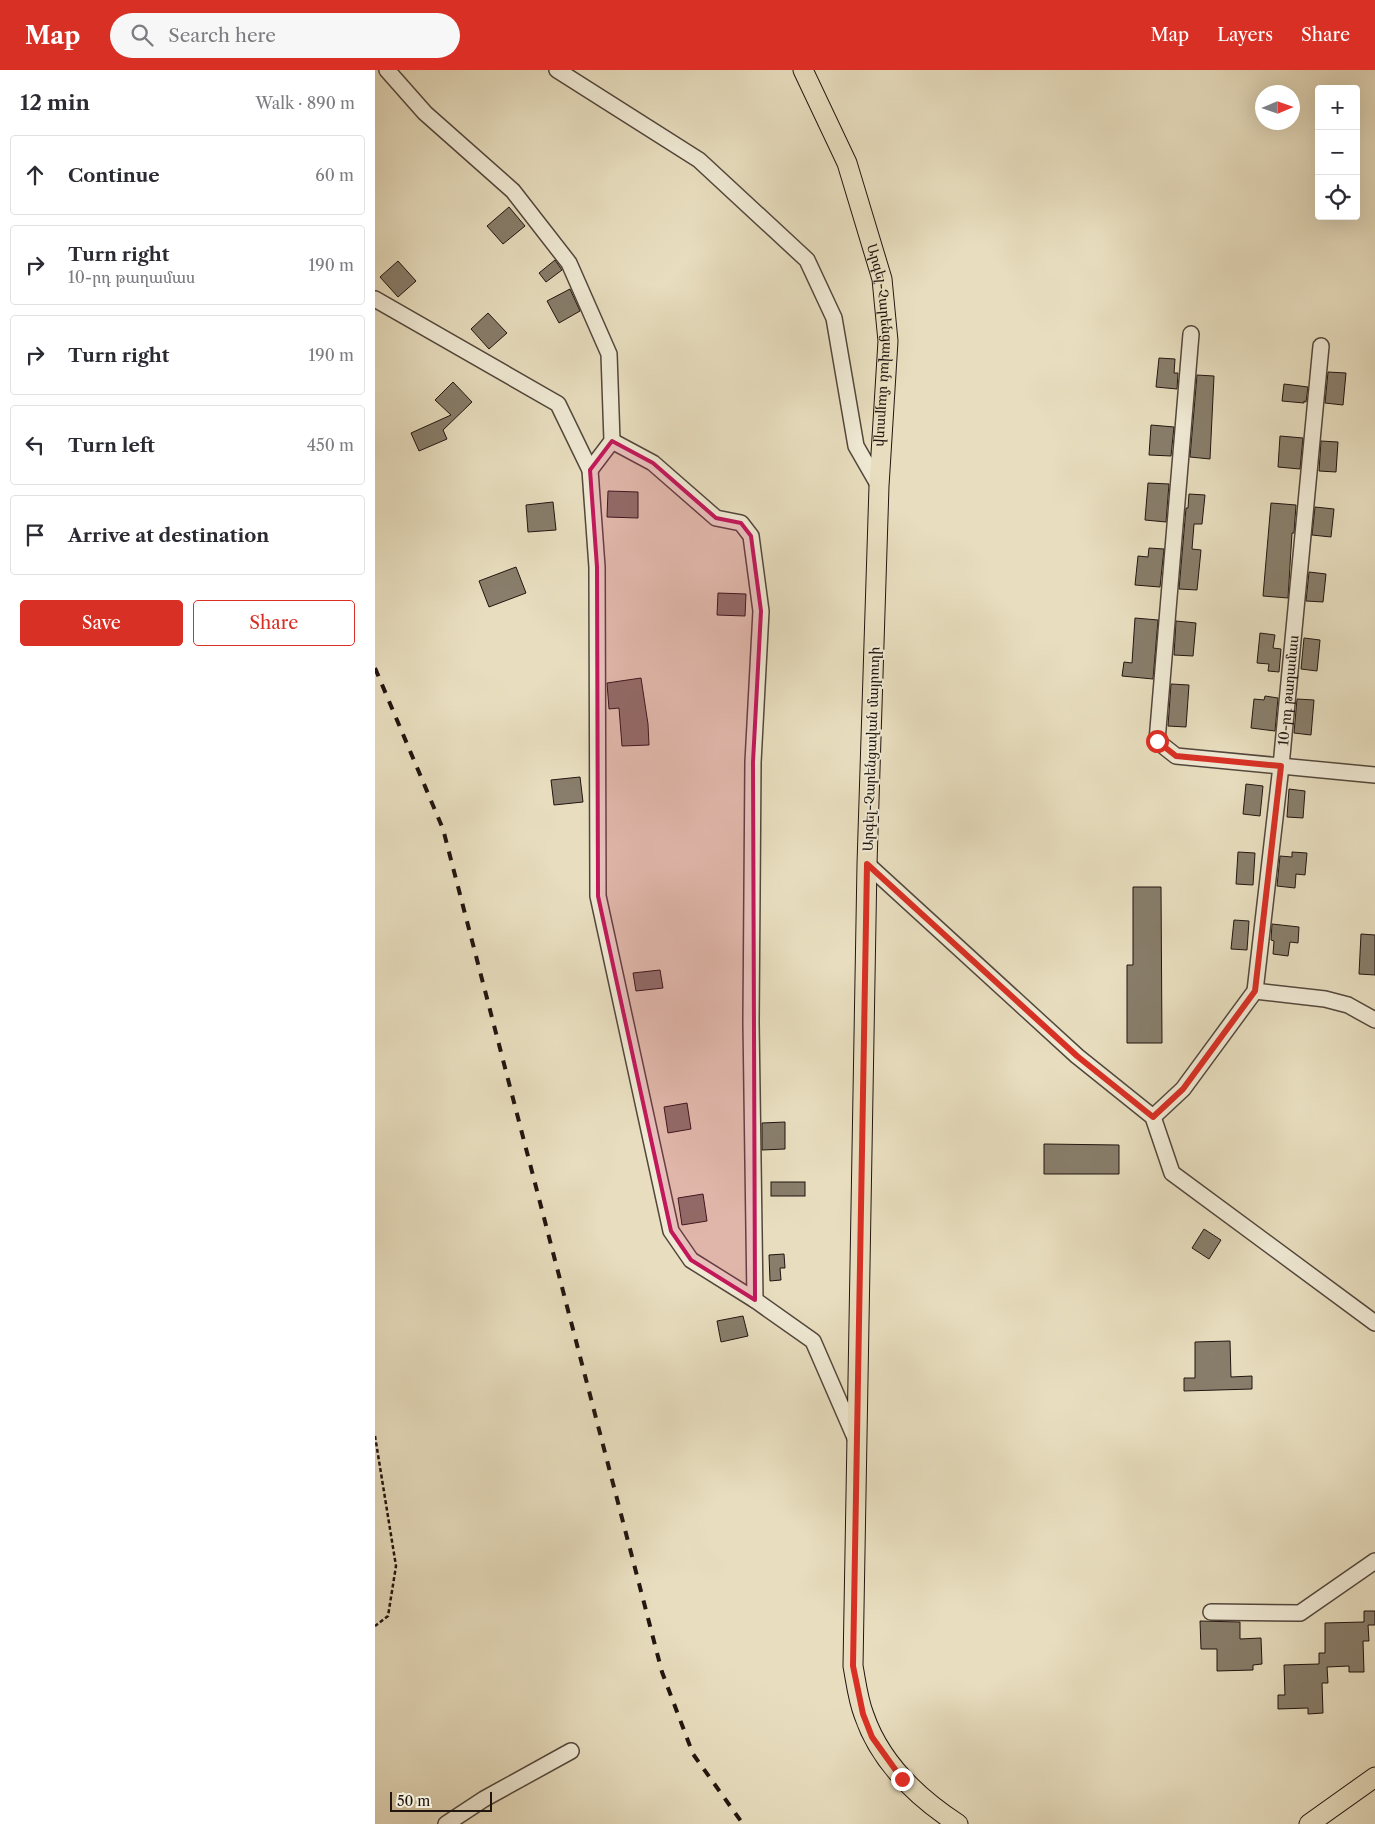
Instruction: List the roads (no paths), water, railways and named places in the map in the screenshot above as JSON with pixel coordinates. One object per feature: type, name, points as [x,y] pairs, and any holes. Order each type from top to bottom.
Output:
[{"type":"main road","name":"Արգել-Չարենցավան մայրուղի","points":[[803,70],[847,163],[882,279],[888,341],[879,486],[867,864],[853,1666],[863,1714],[872,1737],[902,1779],[939,1812],[959,1824]]},
{"type":"main road","points":[[1309,1824],[1375,1777]]},
{"type":"street","points":[[387,70],[425,113],[513,191],[569,263],[609,354],[612,441],[590,470]]},
{"type":"street","points":[[557,70],[699,160],[807,260],[835,318],[856,446],[879,486]]},
{"type":"street","points":[[375,299],[559,404],[590,470],[597,568],[598,896],[671,1231],[691,1260],[755,1300],[813,1341],[856,1441]]},
{"type":"street","points":[[1191,334],[1157,741],[1176,756],[1375,775]]},
{"type":"street","name":"10-րդ թաղամաս","points":[[1153,1117],[1183,1089],[1255,991],[1281,766],[1321,346]]},
{"type":"street","points":[[612,441],[653,463],[716,518],[741,523],[751,536],[761,611],[753,771],[751,1022],[755,1300]]},
{"type":"street","points":[[867,864],[1077,1056],[1153,1117],[1173,1174],[1375,1323]]},
{"type":"street","points":[[1255,991],[1333,1001],[1348,1005],[1375,1020]]},
{"type":"street","points":[[1211,1612],[1300,1613],[1375,1561]]},
{"type":"street","points":[[446,1824],[483,1799],[571,1751]]},
{"type":"railway","points":[[375,668],[443,829],[662,1672],[693,1754],[743,1824]]}]
